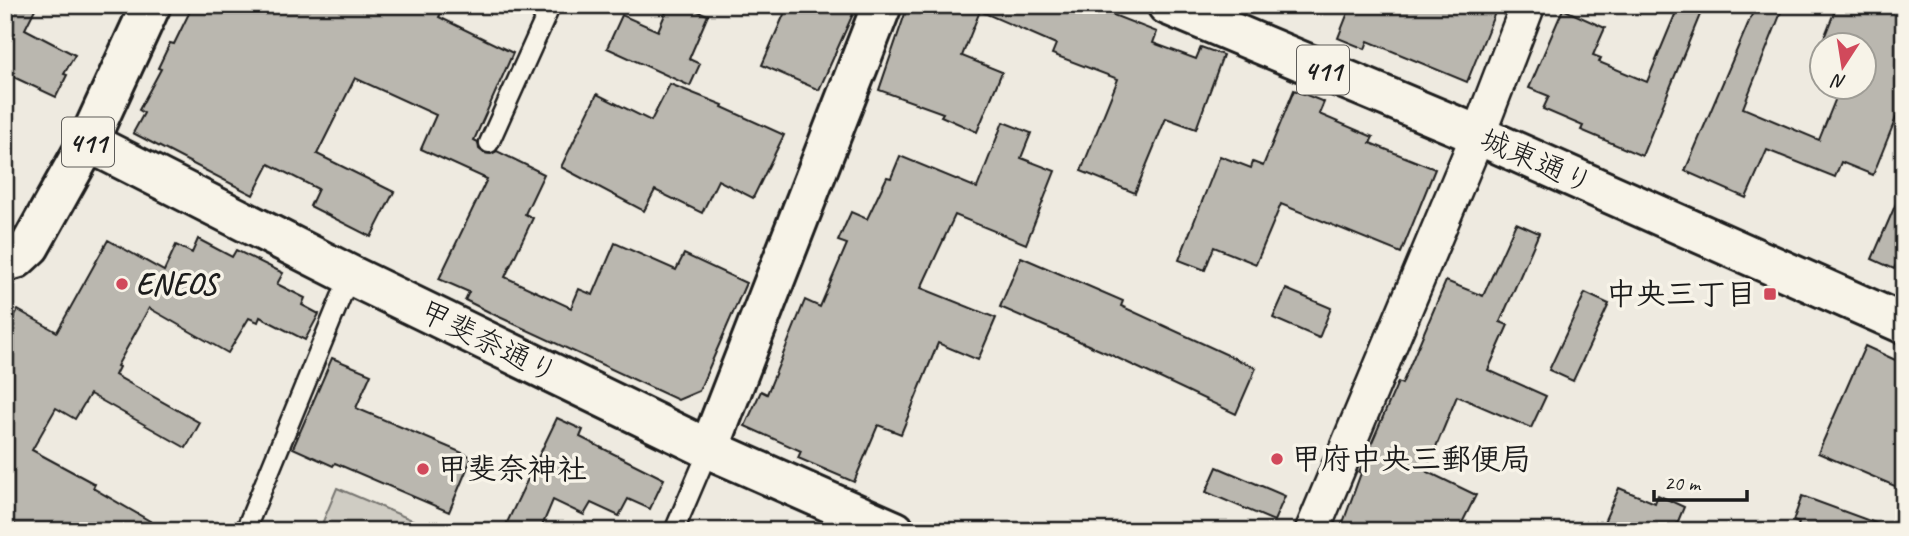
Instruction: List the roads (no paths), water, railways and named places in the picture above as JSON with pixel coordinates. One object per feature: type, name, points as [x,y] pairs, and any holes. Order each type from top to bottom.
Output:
[{"type":"main road","name":"411","points":[[5,262],[16,259],[30,246],[88,142],[151,5]]},
{"type":"main road","points":[[709,449],[882,5]]},
{"type":"main road","name":"城東通り","points":[[1167,5],[1478,135],[1904,324]]},
{"type":"main road","name":"甲斐奈通り","points":[[88,142],[349,275],[709,449],[894,531]]},
{"type":"street","points":[[1312,531],[1478,135],[1528,5]]},
{"type":"lane","points":[[489,143],[551,5]]},
{"type":"lane","points":[[245,531],[349,275]]},
{"type":"lane","points":[[674,531],[709,449]]},
{"type":"place","name":"ENEOS","points":[[122,284]]},
{"type":"place","name":"中央三丁目","points":[[1770,294]]},
{"type":"place","name":"甲府中央三郵便局","points":[[1277,459]]},
{"type":"place","name":"甲斐奈神社","points":[[423,469]]}]
